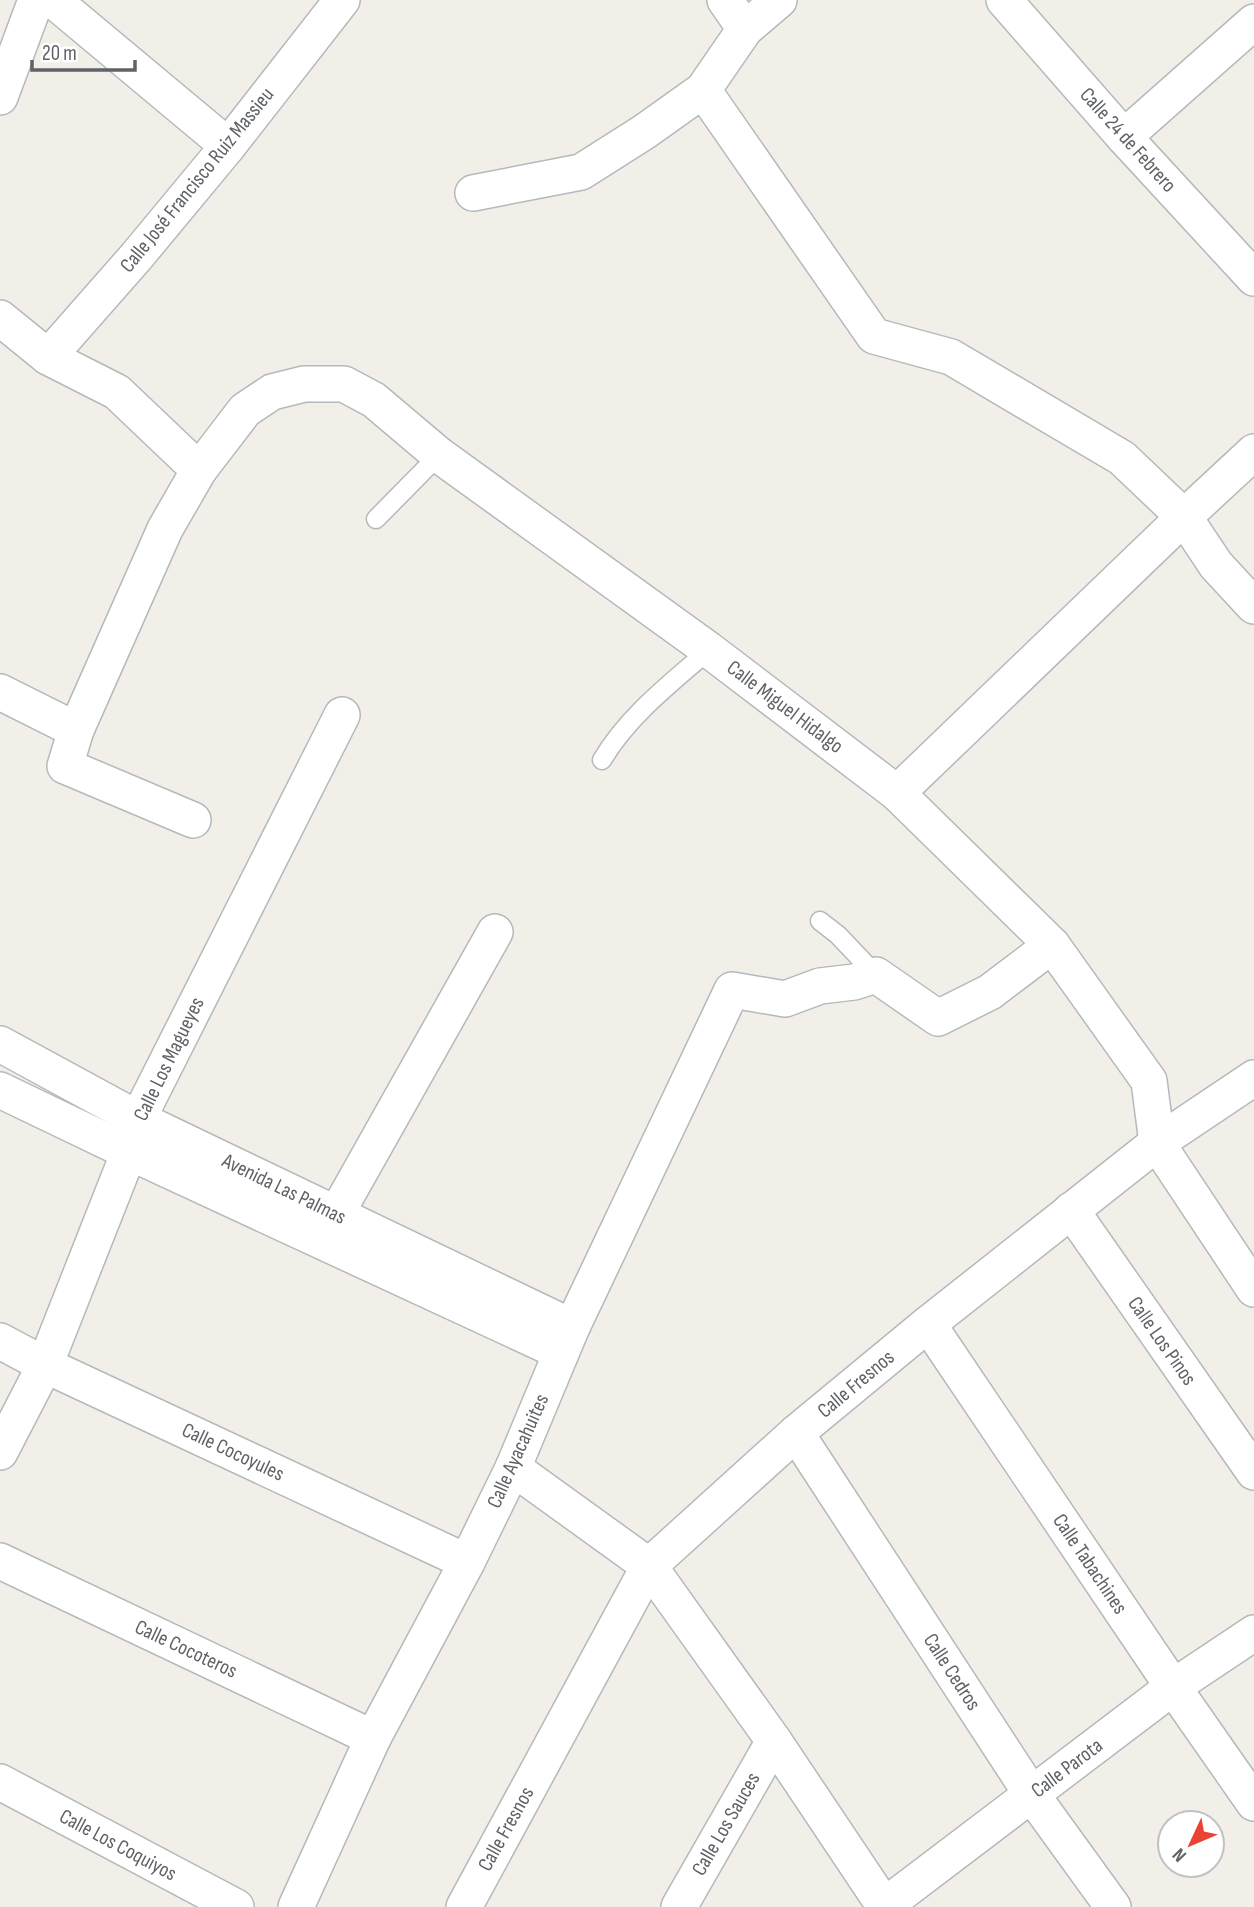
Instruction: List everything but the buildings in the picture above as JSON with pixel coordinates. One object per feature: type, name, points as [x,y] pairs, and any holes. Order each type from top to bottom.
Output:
[{"type":"street","points":[[0,97],[36,0]]},
{"type":"street","name":"Calle José Francisco Ruiz Massieu","points":[[48,357],[228,146],[342,0]]},
{"type":"street","points":[[725,0],[746,29]]},
{"type":"street","points":[[473,193],[581,172],[703,90],[746,29],[779,0]]},
{"type":"street","name":"Calle 24 de Febrero","points":[[1004,0],[1124,137],[1254,278]]},
{"type":"street","points":[[70,6],[228,146]]},
{"type":"street","points":[[1124,137],[1254,22]]},
{"type":"street","points":[[703,90],[874,336],[951,357],[1122,458],[1184,517],[1216,565],[1254,606]]},
{"type":"street","points":[[0,318],[48,357],[117,392],[199,470]]},
{"type":"street","name":"Calle Miguel Hidalgo","points":[[193,820],[65,766],[76,730],[165,529],[199,470],[245,410],[272,392],[304,384],[344,384],[374,400],[439,455],[709,649],[897,793],[1052,946],[1149,1082],[1157,1143]]},
{"type":"street","points":[[897,793],[1254,452]]},
{"type":"street","points":[[0,691],[76,730]]},
{"type":"street","name":"Calle Los Magueyes","points":[[0,1452],[45,1365],[133,1135],[342,715]]},
{"type":"street","points":[[329,1227],[495,932]]},
{"type":"street","points":[[876,975],[938,1018],[990,992],[1052,946]]},
{"type":"street","name":"Calle Ayacahuites","points":[[296,1907],[373,1738],[467,1562],[513,1468],[566,1339],[732,990],[785,999],[820,986],[854,982],[876,975]]},
{"type":"street","name":"Avenida Las Palmas","points":[[0,1044],[133,1135],[566,1339]]},
{"type":"street","name":"Calle Fresnos","points":[[464,1907],[649,1566],[796,1433],[928,1324],[1157,1143],[1254,1078]]},
{"type":"street","points":[[0,1090],[133,1135]]},
{"type":"street","points":[[1157,1143],[1254,1289]]},
{"type":"street","name":"Calle Los Pinos","points":[[1071,1210],[1254,1472]]},
{"type":"street","name":"Calle Tabachines","points":[[928,1324],[1254,1803]]},
{"type":"street","name":"Calle Cocoyules","points":[[0,1341],[45,1365],[467,1562]]},
{"type":"street","name":"Calle Cedros","points":[[796,1433],[1032,1795],[1113,1907]]},
{"type":"street","points":[[513,1468],[649,1566],[774,1741],[884,1907]]},
{"type":"street","name":"Calle Cocoteros","points":[[0,1561],[373,1738]]},
{"type":"street","name":"Calle Parota","points":[[884,1907],[1173,1687],[1254,1633]]},
{"type":"street","name":"Calle Los Sauces","points":[[679,1907],[774,1741]]},
{"type":"street","name":"Calle Los Coquiyos","points":[[0,1782],[236,1907]]},
{"type":"lane","points":[[376,519],[439,455]]},
{"type":"lane","points":[[602,760],[613,741],[648,704],[709,649]]},
{"type":"lane","points":[[820,920],[876,975]]}]
